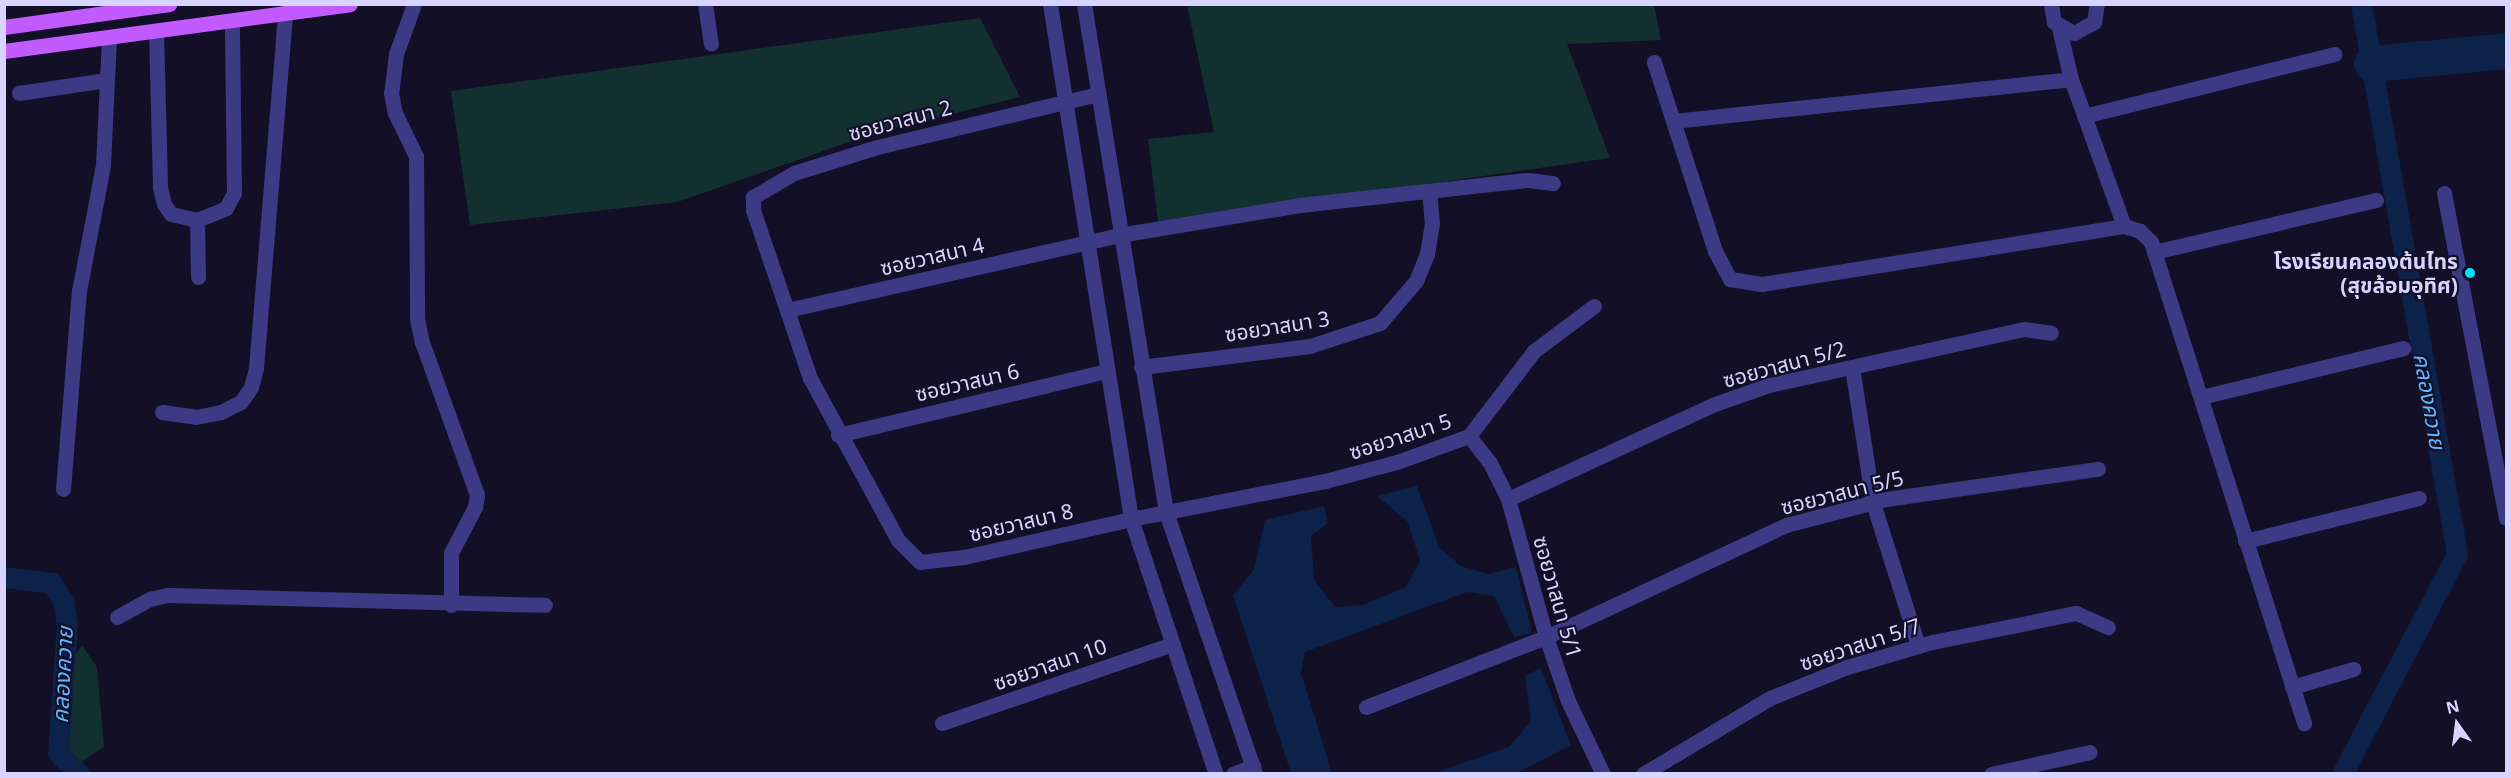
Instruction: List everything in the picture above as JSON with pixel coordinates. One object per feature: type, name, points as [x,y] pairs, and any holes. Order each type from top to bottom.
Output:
[{"type":"main road","points":[[4,27],[169,4]]},
{"type":"main road","points":[[4,51],[350,4]]},
{"type":"street","points":[[414,4],[396,54],[391,93],[395,113],[416,156],[417,319],[422,342],[477,495],[475,507],[451,554],[451,605]]},
{"type":"street","points":[[705,4],[711,44]]},
{"type":"street","points":[[1050,4],[1131,519],[1216,774]]},
{"type":"street","points":[[1084,4],[1119,235],[1166,512],[1254,770],[1233,774]]},
{"type":"street","points":[[2051,4],[2051,15],[2059,28],[2071,79],[2124,226]]},
{"type":"street","points":[[2059,28],[2082,32],[2094,22],[2101,5]]},
{"type":"street","points":[[162,412],[196,417],[221,412],[241,402],[251,387],[256,368],[285,13]]},
{"type":"street","points":[[156,31],[160,187],[164,204],[171,214],[197,220],[226,208],[234,193],[232,21]]},
{"type":"street","points":[[63,489],[79,291],[103,165],[109,37]]},
{"type":"street","points":[[2084,116],[2334,54]]},
{"type":"street","points":[[1654,62],[1715,251],[1730,279],[1762,284],[2124,226],[2145,234],[2154,252],[2304,723]]},
{"type":"street","points":[[1673,121],[2071,79]]},
{"type":"street","points":[[19,93],[106,80]]},
{"type":"street","name":"ซอยวาสนา 2","points":[[787,310],[753,210],[753,197],[794,173],[877,147],[1098,94]]},
{"type":"street","name":"ซอยวาสนา 4","points":[[787,310],[1119,235],[1300,205],[1528,180],[1553,183]]},
{"type":"street","name":"ซอยวาสนา 3","points":[[1142,367],[1310,346],[1380,322],[1416,281],[1427,254],[1432,224],[1429,192]]},
{"type":"street","points":[[2444,193],[2503,469],[2506,518]]},
{"type":"street","points":[[2154,252],[2376,200]]},
{"type":"street","points":[[197,220],[198,277]]},
{"type":"street","name":"ซอยวาสนา 5","points":[[1131,519],[1325,481],[1397,462],[1469,436],[1534,351],[1594,306]]},
{"type":"street","points":[[787,310],[810,378],[837,435]]},
{"type":"street","name":"ซอยวาสนา 5/2","points":[[1508,499],[1712,405],[1769,385],[2024,329],[2051,333]]},
{"type":"street","points":[[2201,397],[2403,348]]},
{"type":"street","points":[[1852,367],[1873,502],[1918,646]]},
{"type":"street","name":"ซอยวาสนา 6","points":[[837,435],[1107,371]]},
{"type":"street","name":"ซอยวาสนา 8","points":[[837,435],[898,540],[920,562],[964,557],[1131,519]]},
{"type":"street","name":"ซอยวาสนา 5/1","points":[[1469,436],[1490,463],[1508,499],[1546,637],[1568,701],[1603,774]]},
{"type":"street","name":"ซอยวาสนา 5/5","points":[[1366,707],[1546,637],[1786,525],[1873,502],[2098,469]]},
{"type":"street","points":[[2245,541],[2419,498]]},
{"type":"street","points":[[117,617],[150,598],[168,595],[451,605],[545,605]]},
{"type":"street","name":"ซอยวาสนา 5/7","points":[[1642,774],[1770,698],[1808,680],[1918,646],[2076,613],[2108,627]]},
{"type":"street","name":"ซอยวาสนา 10","points":[[942,723],[1173,644]]},
{"type":"street","points":[[2292,687],[2353,669]]},
{"type":"street","points":[[1991,774],[2090,752]]},
{"type":"green space","points":[[1187,5],[1654,5],[1661,40],[1567,44],[1610,158],[1158,222],[1148,139],[1214,132]]},
{"type":"green space","points":[[980,18],[1020,97],[875,133],[677,202],[470,225],[451,91]]},
{"type":"green space","points":[[82,645],[97,667],[104,747],[80,762],[67,747],[69,665]]},
{"type":"water","points":[[1417,486],[1439,547],[1461,566],[1489,574],[1516,567],[1532,633],[1514,637],[1494,596],[1467,592],[1305,652],[1301,673],[1332,773],[1291,773],[1233,595],[1254,570],[1265,520],[1324,506],[1328,523],[1311,536],[1314,580],[1335,607],[1363,605],[1406,587],[1420,561],[1408,522],[1377,496]]},
{"type":"water","points":[[1541,668],[1571,745],[1517,773],[1434,773],[1509,747],[1531,721],[1525,676]]},
{"type":"waterway","name":"คลองควาย","points":[[2342,774],[2457,554],[2361,4]]},
{"type":"waterway","points":[[2372,64],[2506,51]]},
{"type":"waterway","name":"คลองควาย","points":[[4,577],[52,583],[64,603],[67,624],[58,753],[79,774]]},
{"type":"place","name":"โรงเรียนคลองต้นไทร (สุขล้อมอุทิศ)","points":[[2470,273]]}]
